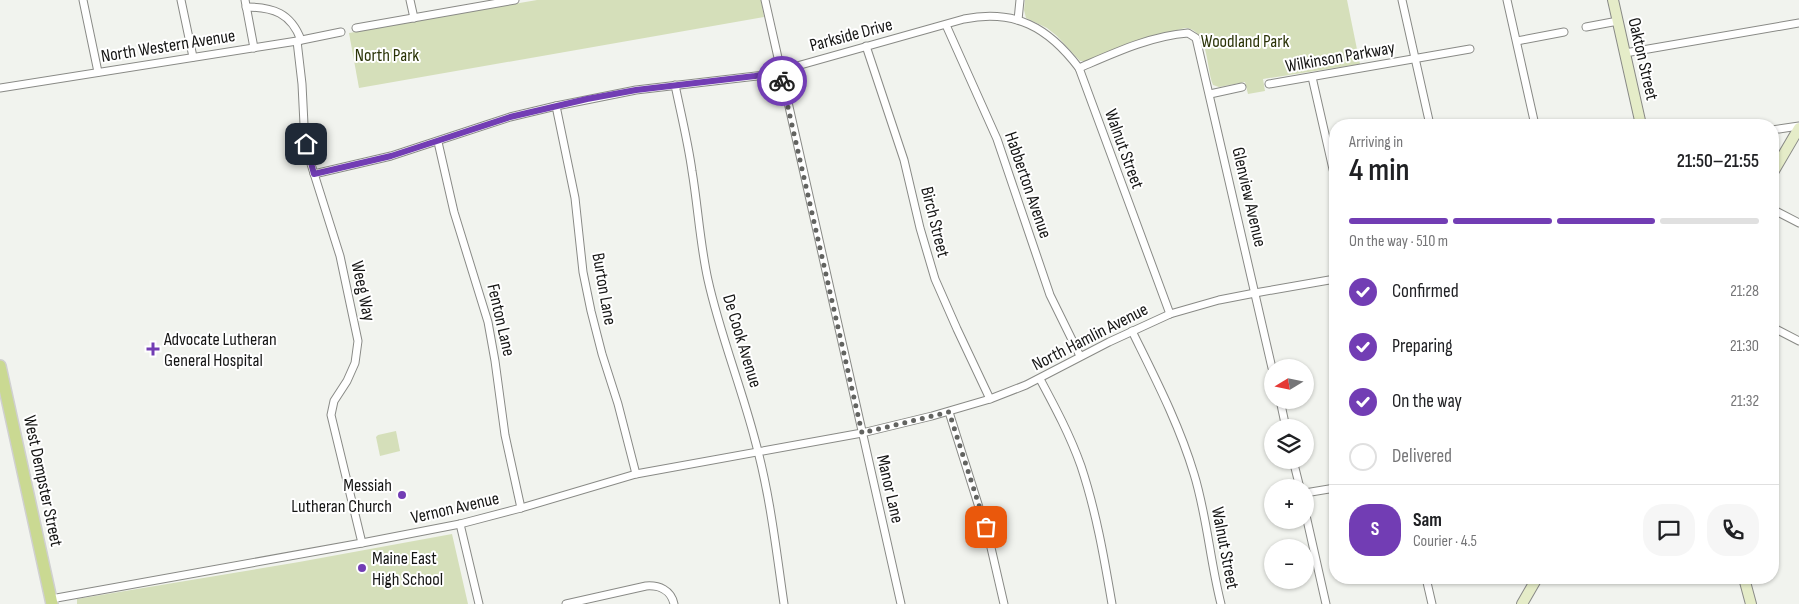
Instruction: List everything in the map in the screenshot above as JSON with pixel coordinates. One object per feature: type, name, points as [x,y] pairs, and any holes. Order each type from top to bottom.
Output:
[{"type":"main road","name":"Oakton Street","points":[[1613,0],[1640,119]]},
{"type":"main road","points":[[1779,162],[1799,127]]},
{"type":"main road","name":"West Dempster Street","points":[[0,369],[52,601]]},
{"type":"main road","points":[[1522,604],[1534,584]]},
{"type":"main road","points":[[1745,584],[1750,604]]},
{"type":"street","points":[[82,0],[98,72]]},
{"type":"street","points":[[181,0],[193,57]]},
{"type":"street","points":[[410,0],[414,18]]},
{"type":"street","points":[[356,28],[515,0]]},
{"type":"street","name":"Manor Lane","points":[[765,0],[900,604]]},
{"type":"street","points":[[1018,20],[1020,0]]},
{"type":"street","points":[[1402,0],[1429,119]]},
{"type":"street","points":[[1507,0],[1535,119]]},
{"type":"street","points":[[254,48],[245,3],[264,7],[283,15],[294,24],[299,41]]},
{"type":"street","name":"Parkside Drive","points":[[314,174],[391,156],[510,117],[608,94],[755,76],[780,71],[946,24],[984,16],[1018,20]]},
{"type":"street","name":"Walnut Street","points":[[1018,20],[1035,26],[1055,40],[1079,68],[1170,314]]},
{"type":"street","points":[[1586,27],[1618,22]]},
{"type":"street","points":[[1625,53],[1799,23]]},
{"type":"street","name":"Habberton Avenue","points":[[946,24],[997,139],[1050,295],[1080,356]]},
{"type":"street","name":"North Western Avenue","points":[[0,88],[299,41],[341,32]]},
{"type":"street","points":[[1517,41],[1564,32]]},
{"type":"street","name":"Glenview Avenue","points":[[1079,68],[1119,50],[1156,39],[1192,34],[1198,44],[1270,359]]},
{"type":"street","name":"Weeg Way","points":[[299,41],[306,144],[340,256],[358,341],[355,363],[347,381],[334,401],[332,415],[362,543]]},
{"type":"street","name":"Birch Street","points":[[866,46],[904,160],[920,228],[935,279],[990,399]]},
{"type":"street","name":"Wilkinson Parkway","points":[[1269,84],[1470,49]]},
{"type":"street","points":[[1312,76],[1329,151]]},
{"type":"street","name":"De Cook Avenue","points":[[675,85],[693,172],[700,239],[710,287],[723,340],[737,375],[758,451],[777,544],[784,604]]},
{"type":"street","points":[[1210,94],[1242,87]]},
{"type":"street","name":"Burton Lane","points":[[556,106],[574,191],[583,272],[591,311],[636,474]]},
{"type":"street","points":[[1779,129],[1799,127]]},
{"type":"street","name":"Fenton Lane","points":[[438,142],[452,205],[488,322],[505,434],[522,508]]},
{"type":"street","points":[[1779,213],[1799,223]]},
{"type":"street","name":"North Hamlin Avenue","points":[[862,433],[949,412],[990,399],[1040,379],[1080,356],[1170,314],[1219,300],[1329,280]]},
{"type":"street","name":"Walnut Street","points":[[1132,331],[1172,414],[1194,474],[1204,512],[1210,553],[1221,604]]},
{"type":"street","points":[[1779,331],[1799,341]]},
{"type":"street","points":[[1040,379],[1062,420],[1080,464],[1101,538],[1112,604]]},
{"type":"street","points":[[949,412],[989,539],[1004,604]]},
{"type":"street","name":"Vernon Avenue","points":[[52,601],[460,524],[522,508],[636,474],[862,433]]},
{"type":"street","points":[[1314,492],[1329,489]]},
{"type":"street","points":[[460,524],[479,604]]},
{"type":"street","points":[[1309,529],[1326,604]]},
{"type":"street","points":[[1427,584],[1432,604]]},
{"type":"street","points":[[566,604],[646,586],[655,586],[668,592],[673,598],[674,604]]},
{"type":"green space","name":"North Park","points":[[537,0],[761,0],[764,17],[359,88],[349,33]]},
{"type":"green space","name":"Woodland Park","points":[[1025,0],[1347,0],[1360,64],[1263,79],[1265,91],[1248,94],[1245,82],[1219,87],[1213,85],[1203,42],[1193,30],[1185,28],[1131,42],[1087,61],[1080,61],[1047,28],[1026,18],[1024,10]]},
{"type":"green space","points":[[396,431],[400,451],[380,456],[376,437]]},
{"type":"green space","name":"Maine East High School","points":[[452,534],[468,604],[77,604],[77,599]]},
{"type":"way so far","points":[[782,81],[862,433],[949,412],[986,527]]},
{"type":"place","name":"Advocate Lutheran General Hospital","points":[[153,349]]},
{"type":"place","name":"Messiah Lutheran Church","points":[[402,495]]},
{"type":"place","name":"Maine East High School","points":[[362,568]]},
{"type":"route","points":[[306,144],[314,174],[391,156],[510,117],[608,94],[765,75],[780,71],[782,81]]}]
